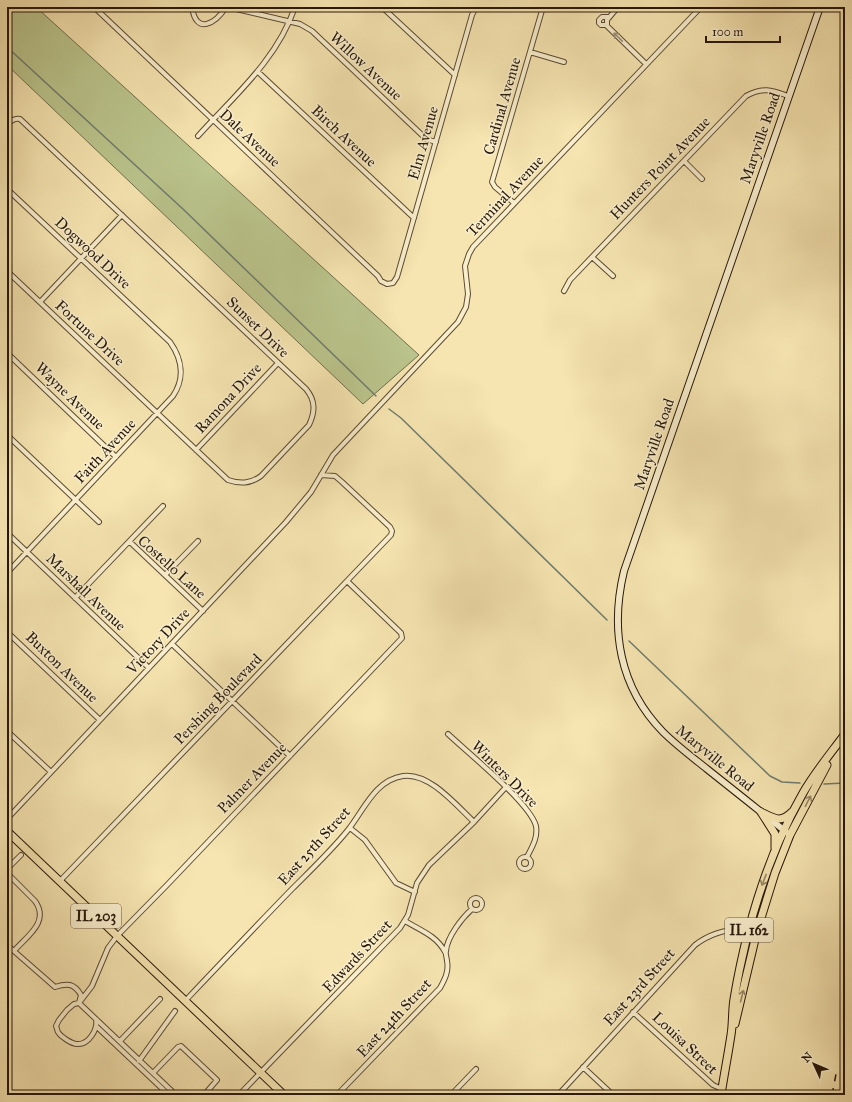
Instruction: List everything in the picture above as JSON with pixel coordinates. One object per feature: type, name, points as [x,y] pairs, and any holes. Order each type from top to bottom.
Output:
[{"type":"main road","name":"Maryville Road","points":[[787,833],[671,740],[649,715],[633,688],[623,661],[619,645],[617,616],[618,601],[624,571],[820,7]]},
{"type":"main road","name":"IL 162","points":[[731,1034],[741,1002],[757,931],[795,809],[812,779],[845,734]]},
{"type":"main road","name":"IL 162","points":[[722,1092],[731,1034],[733,1001],[748,930],[761,888],[774,854],[838,744]]},
{"type":"main road","points":[[761,812],[776,820],[783,819],[795,809]]},
{"type":"main road","points":[[761,812],[775,834],[776,844],[774,854]]},
{"type":"main road","name":"IL 203","points":[[7,831],[284,1095]]},
{"type":"street","name":"Dale Avenue","points":[[94,7],[378,276],[381,281],[390,284]]},
{"type":"street","name":"Willow Avenue","points":[[192,7],[194,14],[202,24],[208,24],[220,16],[227,7],[300,24],[312,31],[422,135],[430,141],[436,142]]},
{"type":"street","points":[[198,136],[258,72],[274,51],[289,22],[294,7]]},
{"type":"street","points":[[382,7],[455,75]]},
{"type":"street","name":"Elm Avenue","points":[[390,284],[393,283],[397,277],[472,15],[476,7]]},
{"type":"street","name":"Cardinal Avenue","points":[[514,203],[492,182],[543,7]]},
{"type":"street","points":[[607,25],[606,23],[608,17],[618,7]]},
{"type":"street","name":"Terminal Avenue","points":[[321,475],[328,462],[339,448],[461,318],[468,301],[465,266],[469,254],[477,242],[701,7]]},
{"type":"street","points":[[608,17],[602,17],[598,20],[598,23],[601,25],[607,25],[646,64]]},
{"type":"street","points":[[530,52],[564,62]]},
{"type":"street","name":"Birch Avenue","points":[[258,72],[414,218]]},
{"type":"street","name":"Hunters Point Avenue","points":[[564,291],[567,284],[592,257],[746,96],[754,92],[764,90],[788,96]]},
{"type":"street","name":"Sunset Drive","points":[[7,125],[17,118],[20,119],[309,392],[313,403],[314,413],[309,425],[263,474],[251,482],[240,483],[234,482],[223,476],[157,413]]},
{"type":"street","points":[[684,161],[702,179]]},
{"type":"street","name":"Dogwood Drive","points":[[7,189],[162,335]]},
{"type":"street","points":[[40,302],[122,215]]},
{"type":"street","points":[[592,257],[613,276]]},
{"type":"street","name":"Fortune Drive","points":[[7,270],[157,413]]},
{"type":"street","name":"Faith Avenue","points":[[7,573],[178,389],[181,368],[178,355],[170,342],[162,335]]},
{"type":"street","name":"Wayne Avenue","points":[[7,353],[116,457]]},
{"type":"street","name":"Ramona Drive","points":[[196,450],[278,363]]},
{"type":"street","points":[[7,435],[99,522]]},
{"type":"street","name":"Pershing Boulevard","points":[[60,881],[391,535],[392,531],[390,527],[338,478],[329,474],[321,475]]},
{"type":"street","name":"Victory Drive","points":[[7,819],[296,511],[311,492],[321,475]]},
{"type":"street","points":[[130,542],[163,506]]},
{"type":"street","name":"Marshall Avenue","points":[[7,534],[149,668]]},
{"type":"street","points":[[165,575],[198,541]]},
{"type":"street","name":"Costello Lane","points":[[75,598],[130,542],[203,611]]},
{"type":"street","name":"Palmer Avenue","points":[[79,1003],[92,986],[108,948],[117,936],[402,638],[402,636],[347,581]]},
{"type":"street","name":"Buxton Avenue","points":[[7,632],[100,720]]},
{"type":"street","points":[[172,644],[290,756]]},
{"type":"street","points":[[7,731],[51,772]]},
{"type":"street","name":"Winters Drive","points":[[448,734],[506,787],[526,808],[536,825],[536,837],[527,858]]},
{"type":"street","name":"East 25th Street","points":[[185,1001],[350,828],[366,803],[378,789],[395,778],[408,775],[421,778],[433,784],[474,822]]},
{"type":"street","name":"Edwards Street","points":[[239,1095],[395,934],[405,921],[420,879],[429,865],[474,822],[506,787]]},
{"type":"street","points":[[350,828],[364,840],[396,883],[415,892]]},
{"type":"street","points":[[7,869],[21,855]]},
{"type":"street","points":[[7,873],[35,901],[40,913],[40,920],[38,924],[14,951]]},
{"type":"street","name":"East 24th Street","points":[[337,1095],[440,988],[448,969],[445,952],[453,932],[472,909]]},
{"type":"street","points":[[405,921],[434,937],[445,952]]},
{"type":"street","name":"East 23rd Street","points":[[558,1095],[688,952],[698,943],[708,936],[736,929],[757,931]]},
{"type":"street","points":[[7,944],[55,987],[65,984],[73,986],[81,995],[79,1003]]},
{"type":"street","points":[[120,1042],[160,999]]},
{"type":"street","points":[[79,1003],[176,1095]]},
{"type":"street","points":[[79,1003],[74,1004],[59,1020],[56,1026],[59,1032],[74,1044],[78,1045],[85,1042],[92,1034],[96,1026],[96,1019]]},
{"type":"street","points":[[139,1061],[175,1011]]},
{"type":"street","name":"Louisa Street","points":[[633,1012],[713,1086],[722,1092]]},
{"type":"street","points":[[96,1026],[169,1095]]},
{"type":"street","points":[[153,1073],[178,1047],[181,1046],[218,1080],[204,1095]]},
{"type":"street","points":[[583,1067],[612,1095]]},
{"type":"street","points":[[451,1095],[476,1069]]},
{"type":"green space","points":[[7,7],[36,7],[419,355],[363,404],[7,65]]},
{"type":"waterway","points":[[7,47],[184,210],[376,396]]},
{"type":"waterway","points":[[389,409],[401,418],[607,620]]},
{"type":"waterway","points":[[629,641],[770,776],[782,782],[800,783]]},
{"type":"waterway","points":[[824,784],[845,783]]},
{"type":"railway","points":[[832,1095],[836,1074]]}]
